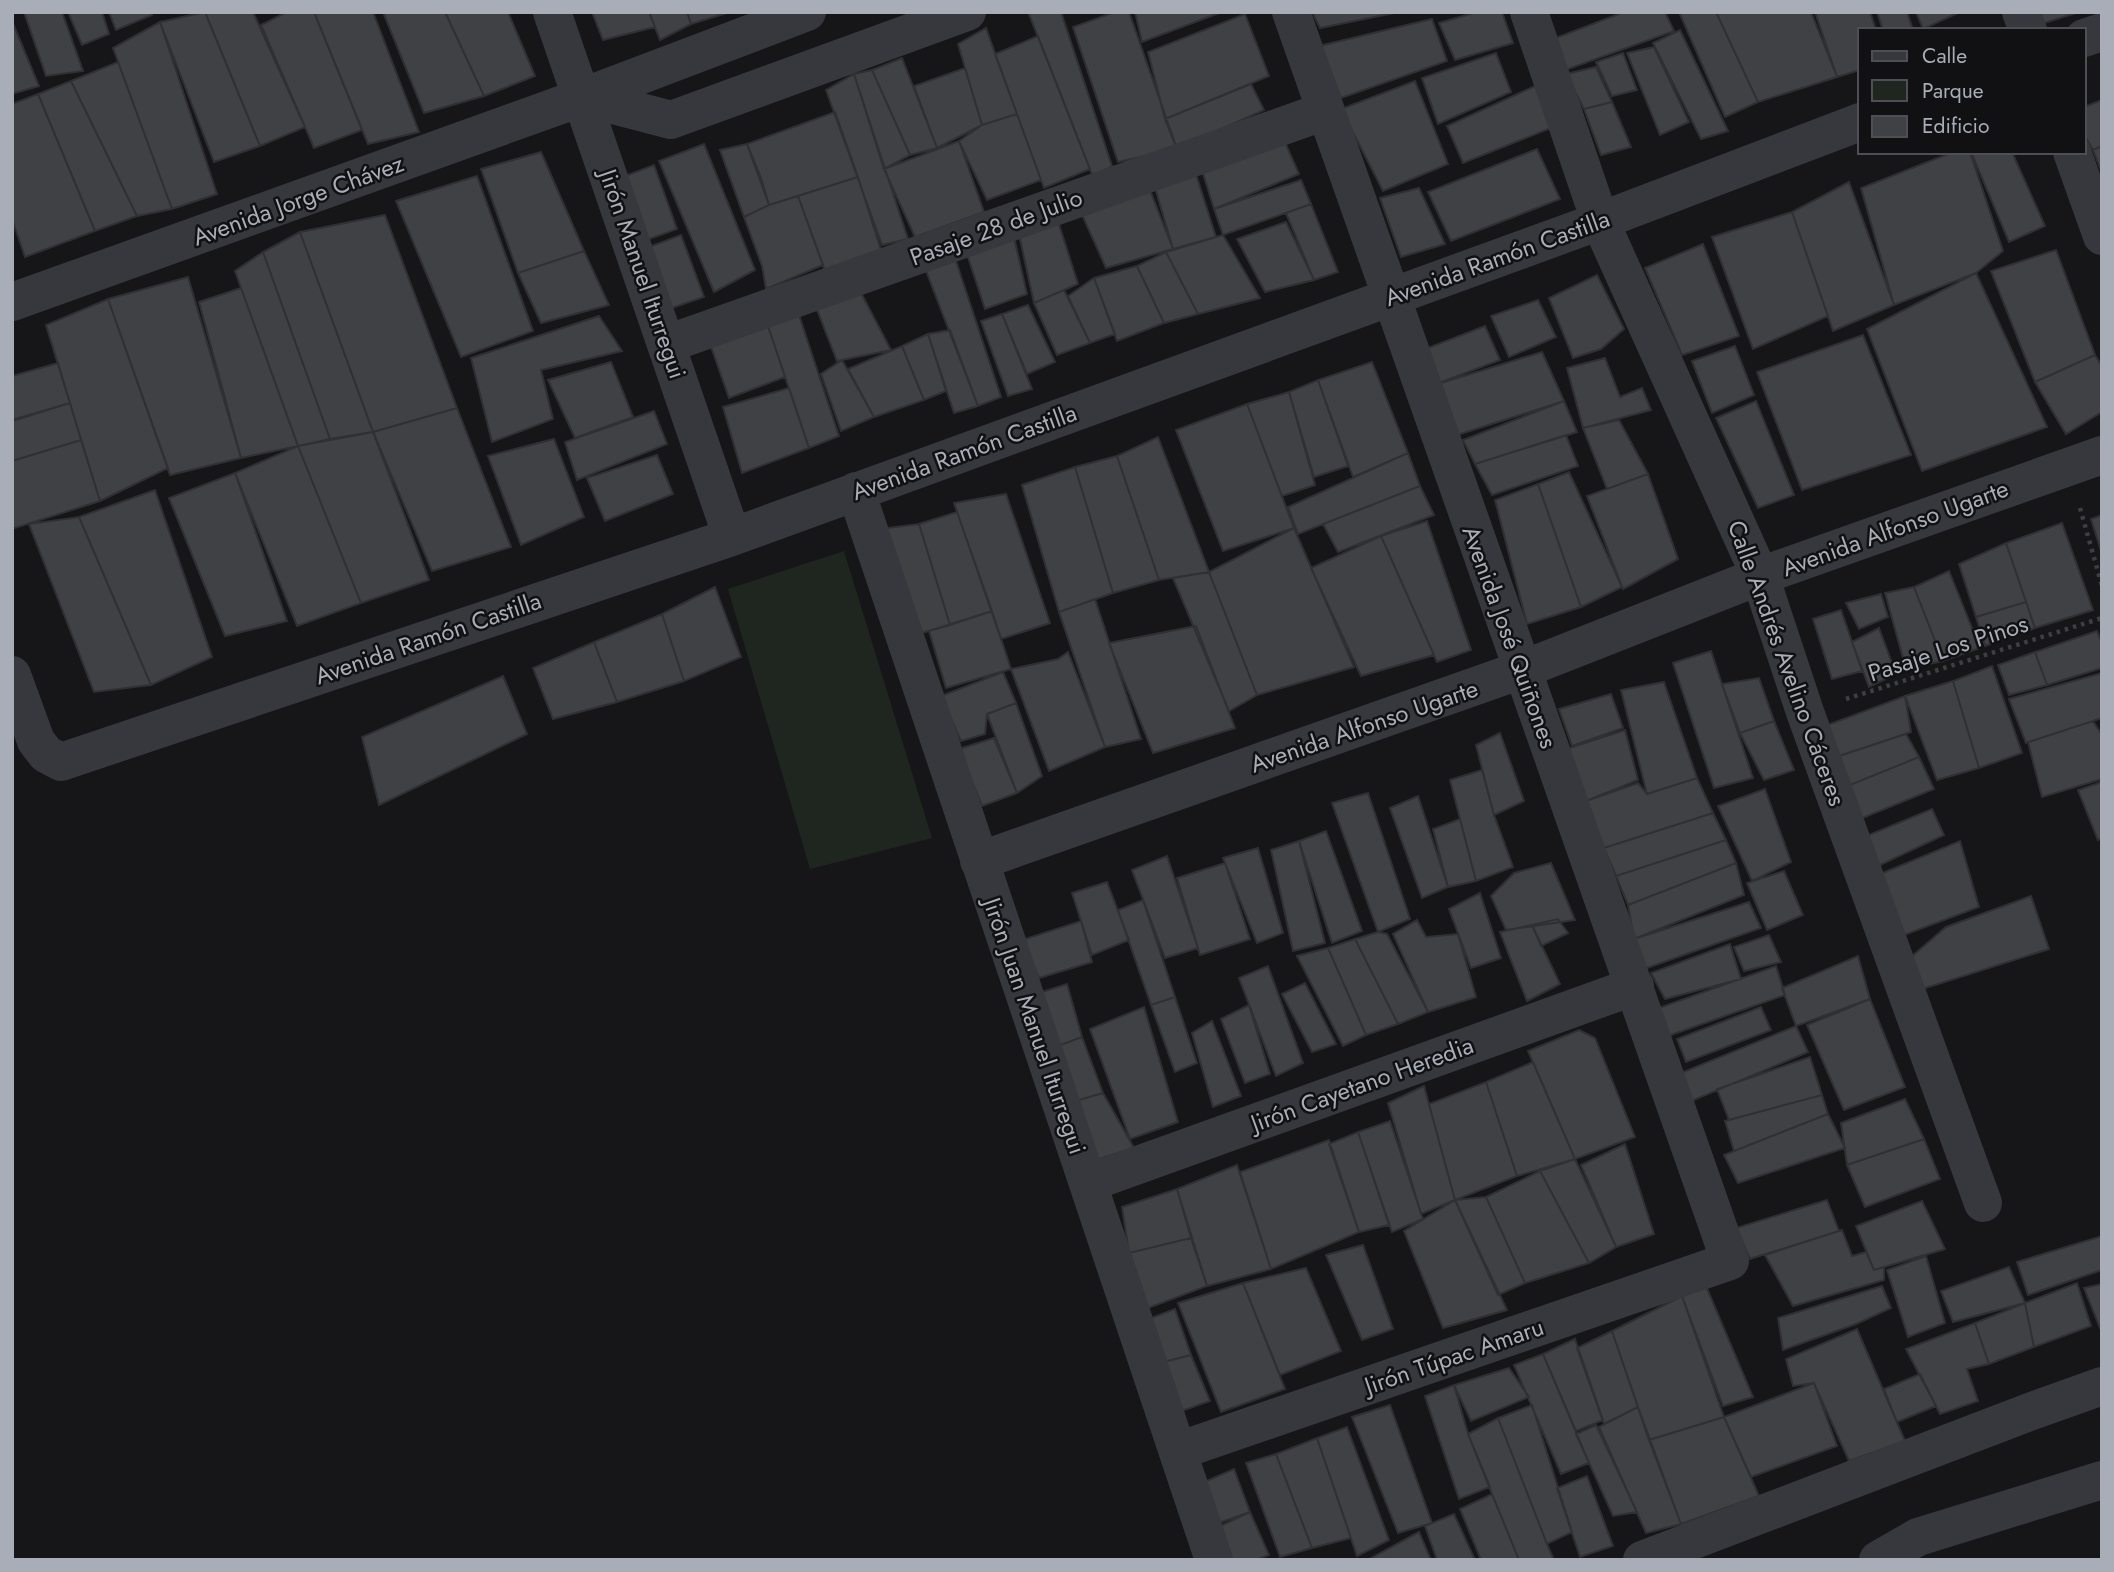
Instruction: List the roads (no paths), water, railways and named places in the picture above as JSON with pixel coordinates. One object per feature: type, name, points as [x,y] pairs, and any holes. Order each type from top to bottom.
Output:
[{"type":"street","name":"Jirón Manuel Iturregui","points":[[552,12],[733,537]]},
{"type":"street","name":"Avenida Jorge Chávez","points":[[12,302],[583,97],[807,12]]},
{"type":"street","points":[[583,97],[671,120],[967,12]]},
{"type":"street","name":"Avenida José Quiñones","points":[[1291,12],[1730,1261]]},
{"type":"street","name":"Calle Andrés Avelino Cáceres","points":[[1529,12],[1600,221],[1760,576],[1805,712],[1983,1203]]},
{"type":"street","name":"Pasaje 28 de Julio","points":[[667,344],[1325,111]]},
{"type":"street","name":"Avenida Ramón Castilla","points":[[12,675],[36,741],[47,754],[61,762],[733,537],[1600,221],[1858,123]]},
{"type":"street","points":[[2073,154],[2102,236]]},
{"type":"street","name":"Avenida Alfonso Ugarte","points":[[979,861],[1521,670],[1760,576],[2085,461]]},
{"type":"street","name":"Jirón Juan Manuel Iturregui","points":[[856,491],[1214,1560]]},
{"type":"street","name":"Jirón Cayetano Heredia","points":[[1088,1183],[1635,986]]},
{"type":"street","name":"Jirón Túpac Amaru","points":[[1178,1451],[1730,1261]]},
{"type":"street","points":[[1642,1560],[2102,1386]]},
{"type":"street","points":[[1878,1560],[1918,1537],[2102,1480]]}]
